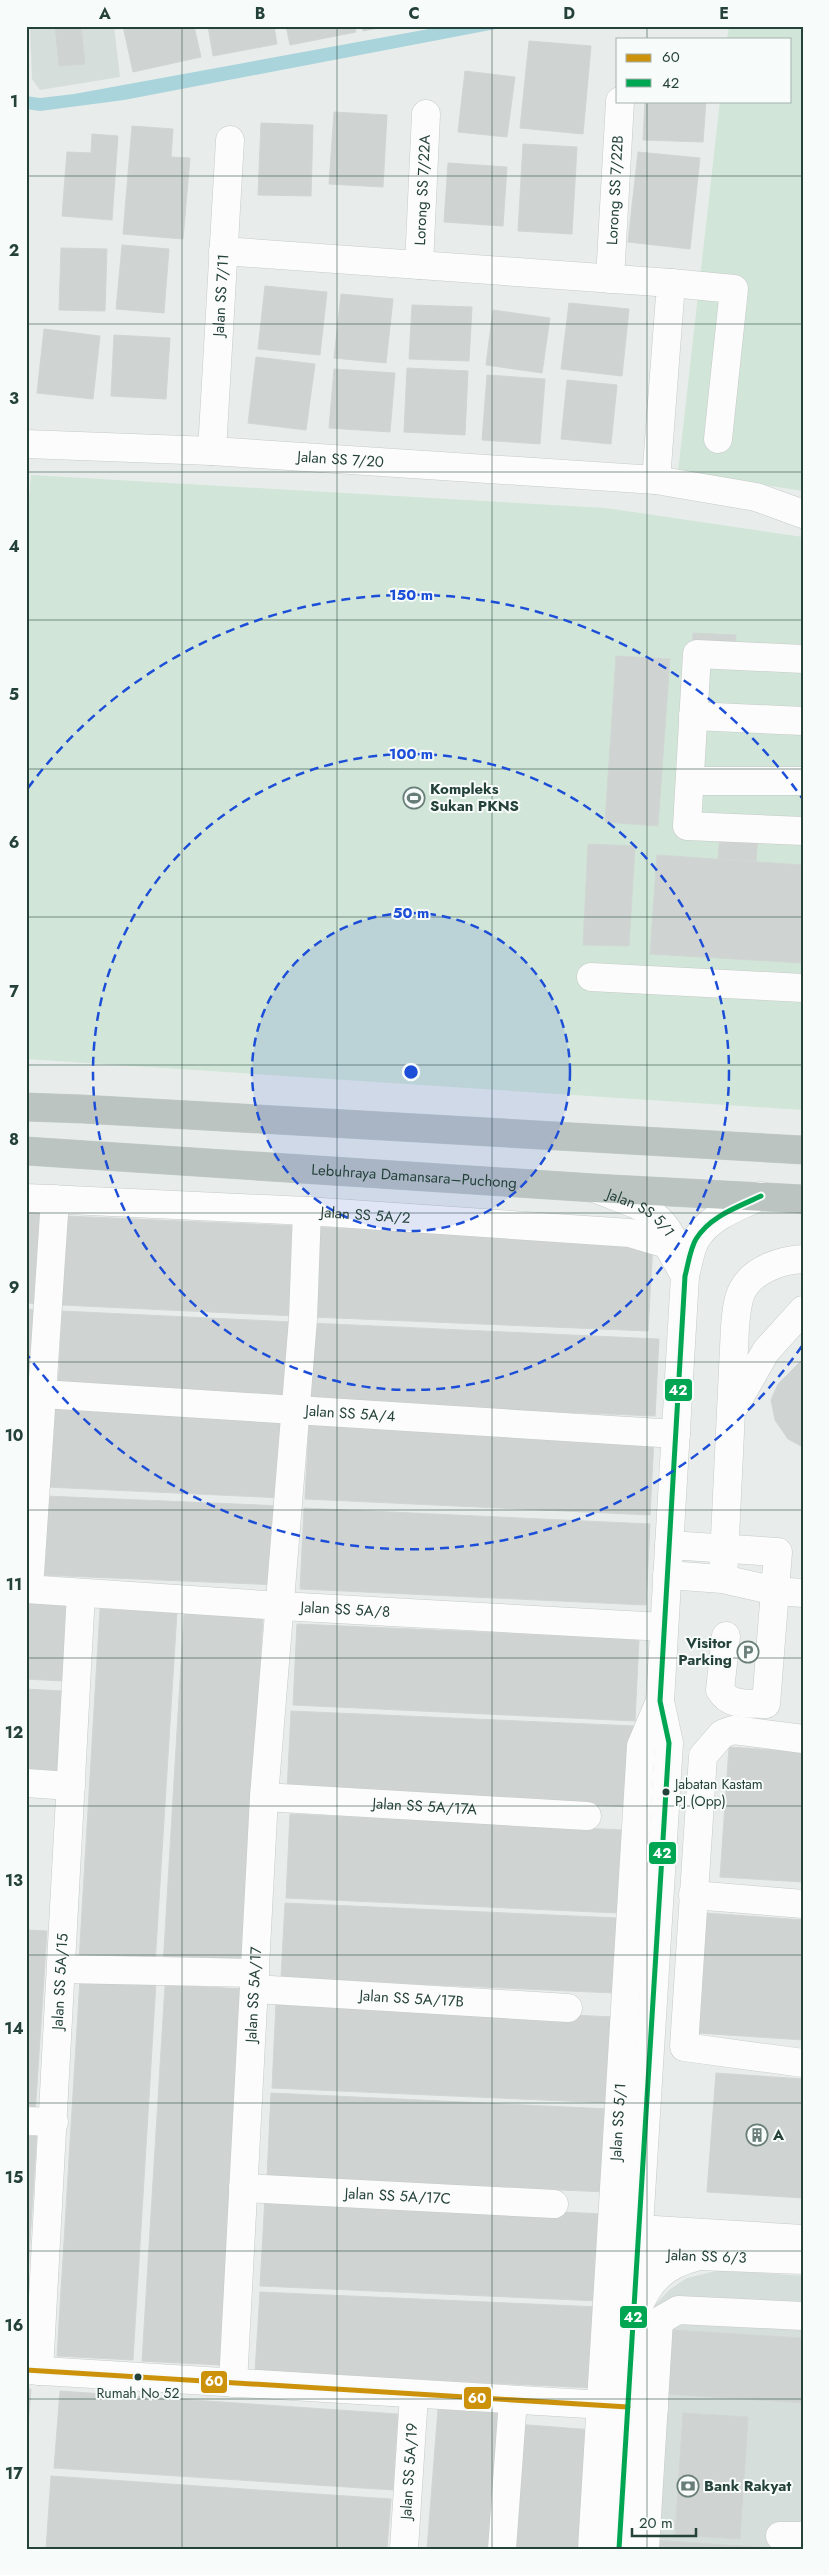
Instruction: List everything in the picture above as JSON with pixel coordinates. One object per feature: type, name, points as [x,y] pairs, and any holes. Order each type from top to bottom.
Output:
[{"type":"highway","points":[[26,1108],[92,1109],[803,1150]]},
{"type":"highway","name":"Lebuhraya Damansara–Puchong","points":[[26,1151],[594,1188],[803,1198]]},
{"type":"street","name":"Lorong SS 7/22B","points":[[610,279],[620,102]]},
{"type":"street","name":"Lorong SS 7/22A","points":[[420,265],[426,114]]},
{"type":"street","name":"Jalan SS 7/11","points":[[212,452],[230,140]]},
{"type":"street","points":[[223,251],[734,289],[718,439]]},
{"type":"street","points":[[656,480],[672,283]]},
{"type":"street","name":"Jalan SS 7/20","points":[[26,444],[212,452],[656,480],[756,498],[803,514]]},
{"type":"street","points":[[803,659],[697,654],[687,826],[803,831]]},
{"type":"street","points":[[693,716],[803,722]]},
{"type":"street","points":[[690,781],[803,781]]},
{"type":"street","points":[[591,977],[803,988]]},
{"type":"street","name":"Jalan SS 5/1","points":[[594,1188],[638,1206],[656,1216],[667,1226],[674,1240],[685,1276]]},
{"type":"street","name":"Jalan SS 5/1","points":[[619,2549],[641,2408],[633,2324],[669,1743],[660,1701],[685,1276],[695,1240],[707,1225],[721,1215],[761,1196]]},
{"type":"street","name":"Jalan SS 5A/2","points":[[26,1198],[307,1211],[630,1233],[667,1244],[685,1276]]},
{"type":"street","points":[[28,1589],[34,1394],[55,1199]]},
{"type":"street","name":"Jalan SS 5A/17","points":[[233,2383],[264,1797],[296,1409],[307,1211]]},
{"type":"street","points":[[723,1579],[735,1327],[743,1289],[758,1273],[784,1260],[803,1259]]},
{"type":"street","points":[[731,1413],[766,1351],[803,1310]]},
{"type":"street","name":"Jalan SS 5A/4","points":[[34,1394],[676,1434]]},
{"type":"street","points":[[669,1545],[778,1552],[766,1704],[730,1702],[724,1697],[720,1690],[726,1636]]},
{"type":"street","points":[[667,1575],[723,1579],[774,1591],[803,1593]]},
{"type":"street","name":"Jalan SS 5A/8","points":[[28,1589],[281,1606],[664,1627]]},
{"type":"street","name":"Jalan SS 5A/15","points":[[32,2371],[54,2122],[81,1593]]},
{"type":"street","name":"Jalan SS 5/1","points":[[592,2549],[641,1746],[660,1701]]},
{"type":"street","points":[[803,1739],[733,1730],[722,1734],[709,1747],[704,1756],[684,2047],[803,2063]]},
{"type":"street","points":[[26,1783],[71,1786]]},
{"type":"street","name":"Jalan SS 5A/17A","points":[[264,1797],[587,1816]]},
{"type":"street","points":[[693,1895],[803,1904]]},
{"type":"street","name":"Jalan SS 5A/17B","points":[[62,1969],[254,1981],[568,2008]]},
{"type":"street","points":[[26,2121],[54,2122]]},
{"type":"street","points":[[633,2324],[645,2290],[650,2284],[667,2268],[682,2261],[704,2245],[655,2213],[642,2180]]},
{"type":"street","name":"Jalan SS 5A/17C","points":[[243,2188],[554,2204]]},
{"type":"street","name":"Jalan SS 6/3","points":[[611,2240],[704,2245],[803,2260]]},
{"type":"street","name":"Jalan SS 6/3","points":[[704,2245],[803,2240]]},
{"type":"street","points":[[645,2549],[641,2408],[659,2321],[668,2314],[678,2310],[803,2316]]},
{"type":"street","points":[[32,2371],[641,2408]]},
{"type":"street","name":"Jalan SS 5A/19","points":[[404,2549],[414,2395]]},
{"type":"street","points":[[502,2549],[513,2400]]},
{"type":"shaded area","points":[[30,26],[114,26],[120,77],[40,90],[32,79]]},
{"type":"shaded area","points":[[720,2270],[803,2276],[803,2549],[633,2549],[651,2309],[669,2290],[687,2278]]},
{"type":"green space","points":[[729,26],[803,26],[803,491],[678,472],[720,102],[792,102],[792,38],[727,38]]},
{"type":"green space","name":"Kompleks Sukan PKNS","points":[[31,475],[606,508],[803,537],[803,1110],[26,1059],[26,537]]},
{"type":"water","points":[[445,26],[511,26],[124,100],[40,111],[26,109],[26,96],[40,98],[74,94]]},
{"type":"building","points":[[55,26],[81,26],[85,64],[59,66]]},
{"type":"building","points":[[123,26],[194,26],[201,57],[133,72]]},
{"type":"building","points":[[208,26],[274,26],[277,44],[213,56]]},
{"type":"building","points":[[286,26],[355,26],[356,32],[290,45]]},
{"type":"building","points":[[362,26],[388,26],[363,31]]},
{"type":"building","points":[[529,41],[591,46],[583,134],[520,128]]},
{"type":"building","points":[[465,71],[515,77],[507,137],[458,132]]},
{"type":"building","points":[[645,102],[706,102],[703,142],[643,140]]},
{"type":"building","points":[[334,112],[387,115],[383,187],[329,184]]},
{"type":"building","points":[[261,123],[313,125],[311,196],[258,195]]},
{"type":"building","points":[[132,126],[173,129],[171,157],[190,158],[183,239],[123,234]]},
{"type":"building","points":[[92,134],[118,136],[112,220],[62,216],[67,152],[91,153]]},
{"type":"building","points":[[523,144],[577,147],[572,234],[518,231]]},
{"type":"building","points":[[638,152],[700,158],[690,249],[628,242]]},
{"type":"building","points":[[448,163],[507,167],[503,226],[444,222]]},
{"type":"building","points":[[122,245],[169,249],[164,313],[116,309]]},
{"type":"building","points":[[61,248],[107,249],[105,311],[59,310]]},
{"type":"building","points":[[265,286],[327,292],[320,355],[258,349]]},
{"type":"building","points":[[341,294],[393,299],[386,363],[334,358]]},
{"type":"building","points":[[569,303],[629,309],[622,376],[561,369]]},
{"type":"building","points":[[412,305],[472,307],[469,361],[409,359]]},
{"type":"building","points":[[493,310],[550,318],[542,373],[486,365]]},
{"type":"building","points":[[44,329],[100,336],[93,399],[37,393]]},
{"type":"building","points":[[114,335],[170,338],[166,399],[111,396]]},
{"type":"building","points":[[256,357],[315,364],[306,430],[248,423]]},
{"type":"building","points":[[407,368],[468,371],[465,435],[404,432]]},
{"type":"building","points":[[334,369],[395,373],[390,432],[329,428]]},
{"type":"building","points":[[487,375],[545,379],[540,444],[482,440]]},
{"type":"building","points":[[567,380],[617,385],[611,444],[561,439]]},
{"type":"building","points":[[693,633],[736,635],[735,651],[692,649]]},
{"type":"building","points":[[616,656],[670,659],[658,826],[605,822]]},
{"type":"building","points":[[720,834],[758,836],[756,861],[718,859]]},
{"type":"building","points":[[588,844],[635,846],[629,946],[583,945]]},
{"type":"building","points":[[657,855],[803,865],[803,963],[650,954]]},
{"type":"building","points":[[26,1213],[49,1214],[44,1304],[26,1303]]},
{"type":"building","points":[[65,1216],[299,1226],[295,1316],[61,1305]]},
{"type":"building","points":[[316,1227],[653,1243],[648,1331],[312,1317]]},
{"type":"building","points":[[26,1309],[42,1310],[38,1386],[26,1385]]},
{"type":"building","points":[[62,1311],[293,1322],[289,1399],[58,1389]]},
{"type":"building","points":[[310,1323],[659,1339],[655,1416],[307,1401]]},
{"type":"building","points":[[803,1359],[803,1447],[788,1439],[775,1420],[771,1400],[778,1384]]},
{"type":"building","points":[[50,1407],[287,1417],[283,1498],[46,1487]]},
{"type":"building","points":[[309,1422],[654,1438],[650,1515],[305,1499]]},
{"type":"building","points":[[45,1496],[283,1506],[279,1585],[41,1575]]},
{"type":"building","points":[[304,1508],[650,1524],[646,1605],[300,1589]]},
{"type":"building","points":[[26,1600],[66,1601],[62,1681],[26,1679]]},
{"type":"building","points":[[100,1609],[177,1612],[155,1965],[79,1961]]},
{"type":"building","points":[[184,1613],[263,1617],[242,1970],[163,1966]]},
{"type":"building","points":[[297,1624],[639,1639],[635,1721],[293,1705]]},
{"type":"building","points":[[26,1689],[62,1691],[58,1772],[26,1771]]},
{"type":"building","points":[[291,1711],[635,1726],[631,1807],[287,1791]]},
{"type":"building","points":[[729,1747],[803,1752],[803,1882],[720,1877]]},
{"type":"building","points":[[290,1814],[623,1830],[618,1913],[286,1898]]},
{"type":"building","points":[[285,1903],[618,1918],[614,1993],[281,1978]]},
{"type":"building","points":[[706,1913],[803,1920],[803,2040],[697,2033]]},
{"type":"building","points":[[26,1930],[47,1931],[35,2116],[26,2116]]},
{"type":"building","points":[[80,1979],[156,1983],[133,2360],[57,2356]]},
{"type":"building","points":[[165,1985],[244,1989],[221,2365],[142,2361]]},
{"type":"building","points":[[276,2002],[615,2017],[610,2103],[272,2088]]},
{"type":"building","name":"A","points":[[716,2073],[803,2079],[803,2198],[707,2192]]},
{"type":"building","points":[[271,2093],[610,2109],[606,2192],[267,2177]]},
{"type":"building","points":[[26,2129],[37,2130],[26,2306]]},
{"type":"building","points":[[265,2198],[604,2214],[599,2301],[260,2286]]},
{"type":"building","points":[[260,2292],[599,2307],[595,2388],[255,2372]]},
{"type":"building","points":[[672,2330],[803,2338],[803,2403],[667,2394]]},
{"type":"building","points":[[26,2389],[31,2389],[26,2451]]},
{"type":"building","points":[[60,2391],[398,2414],[393,2490],[54,2468]]},
{"type":"building","points":[[438,2409],[507,2413],[497,2549],[427,2549]]},
{"type":"building","points":[[683,2413],[748,2417],[740,2539],[675,2535]]},
{"type":"building","points":[[515,2424],[593,2430],[584,2549],[506,2549]]},
{"type":"building","points":[[51,2476],[391,2499],[387,2549],[46,2549]]},
{"type":"building","points":[[654,2540],[786,2549],[654,2549]]},
{"type":"transit line","name":"42","points":[[619,2549],[669,1743],[660,1701],[685,1276],[692,1247],[702,1231],[725,1213],[761,1196]]},
{"type":"transit line","name":"60","points":[[26,2370],[628,2407]]},
{"type":"place","name":"Kompleks Sukan PKNS","points":[[414,798]]},
{"type":"place","name":"Visitor Parking","points":[[748,1652]]},
{"type":"place","name":"Jabatan Kastam PJ (Opp)","points":[[666,1792]]},
{"type":"place","name":"A","points":[[757,2135]]},
{"type":"place","name":"Rumah No 52","points":[[138,2377]]},
{"type":"place","name":"Bank Rakyat","points":[[688,2486]]}]
